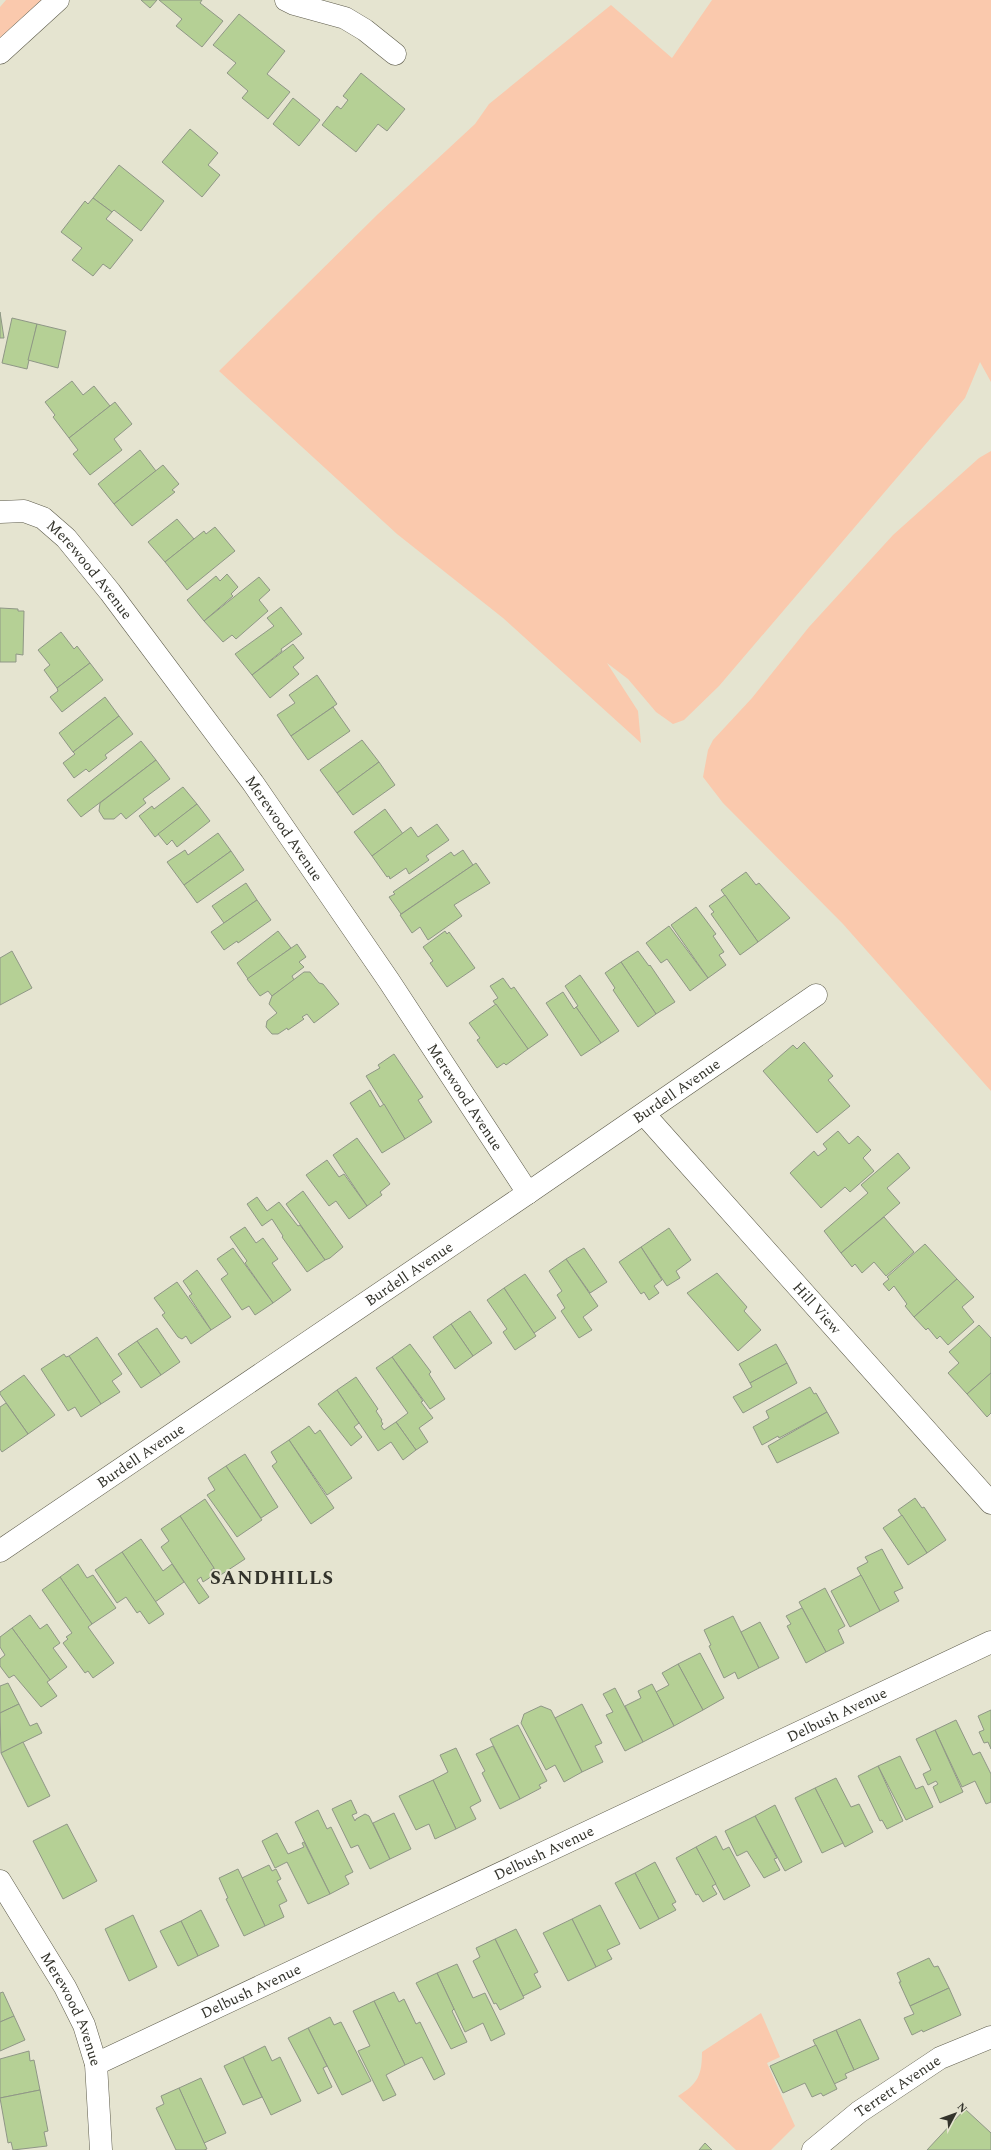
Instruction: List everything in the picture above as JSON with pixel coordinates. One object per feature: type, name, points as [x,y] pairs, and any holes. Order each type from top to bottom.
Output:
[{"type":"street","points":[[0,53],[10,46],[58,0]]},
{"type":"street","points":[[286,0],[294,4],[345,18],[365,30],[395,54]]},
{"type":"street","name":"Merewood Avenue","points":[[0,512],[24,511],[43,518],[66,538],[114,598],[253,783],[389,981],[528,1193]]},
{"type":"street","name":"Burdell Avenue","points":[[0,1551],[644,1114],[816,995]]},
{"type":"street","name":"Hill View","points":[[644,1114],[991,1502]]},
{"type":"street","name":"Delbush Avenue","points":[[96,2064],[991,1642]]},
{"type":"street","name":"Merewood Avenue","points":[[0,1881],[65,1987],[84,2025],[96,2064],[101,2150]]},
{"type":"street","name":"Terrett Avenue","points":[[813,2150],[859,2112],[940,2058],[991,2037]]},
{"type":"shaded area","points":[[6,0],[42,0],[0,38],[0,7]]},
{"type":"shaded area","points":[[712,0],[991,0],[991,382],[980,362],[965,398],[719,686],[684,720],[673,724],[656,712],[628,679],[607,663],[638,711],[641,743],[503,618],[397,534],[219,371],[378,214],[475,124],[489,104],[611,5],[672,58]]},
{"type":"shaded area","points":[[991,451],[991,1091],[843,924],[723,803],[703,777],[708,750],[713,740],[752,698],[809,627],[893,535],[979,458]]},
{"type":"shaded area","points":[[761,2013],[780,2057],[767,2063],[795,2126],[771,2150],[736,2150],[678,2096],[685,2092],[698,2078],[701,2067],[702,2052]]},
{"type":"building","points":[[141,0],[157,0],[150,8]]},
{"type":"building","points":[[159,0],[202,0],[200,3],[223,21],[202,47],[176,26],[182,19]]},
{"type":"building","points":[[239,14],[285,51],[267,74],[290,92],[268,119],[242,98],[248,91],[227,73],[236,63],[213,45]]},
{"type":"building","points":[[361,73],[405,109],[387,131],[378,124],[356,152],[322,125],[337,106],[341,109],[348,100],[343,96]]},
{"type":"building","points":[[293,98],[320,120],[299,146],[273,124]]},
{"type":"building","points":[[190,129],[218,153],[208,165],[220,175],[202,197],[162,162]]},
{"type":"building","points":[[119,165],[164,201],[141,231],[114,210],[112,212],[93,198]]},
{"type":"building","points":[[93,198],[112,212],[106,219],[133,240],[110,269],[103,264],[93,276],[72,260],[82,248],[61,232],[85,201],[88,204]]},
{"type":"building","points":[[0,312],[4,338],[0,338]]},
{"type":"building","points":[[12,318],[37,324],[27,369],[2,363]]},
{"type":"building","points":[[37,324],[66,331],[58,368],[28,360]]},
{"type":"building","points":[[72,381],[83,395],[94,386],[110,406],[69,438],[53,417],[55,415],[45,402]]},
{"type":"building","points":[[115,402],[132,424],[114,439],[122,450],[90,475],[73,454],[78,450],[69,438]]},
{"type":"building","points":[[140,450],[156,471],[114,504],[98,484]]},
{"type":"building","points":[[163,465],[179,484],[172,490],[175,492],[132,526],[114,504]]},
{"type":"building","points":[[177,519],[194,539],[165,562],[148,542]]},
{"type":"building","points":[[215,527],[235,551],[187,590],[165,562],[204,531],[206,534]]},
{"type":"building","points":[[227,574],[238,587],[231,594],[233,596],[204,621],[187,600],[216,576],[220,581]]},
{"type":"building","points":[[259,577],[270,590],[259,600],[268,611],[236,639],[232,635],[223,642],[204,621]]},
{"type":"building","points":[[281,607],[302,634],[281,649],[282,651],[252,675],[235,654],[274,626],[267,618]]},
{"type":"building","points":[[0,608],[18,609],[18,611],[24,611],[23,655],[16,654],[16,662],[0,662]]},
{"type":"building","points":[[61,632],[74,649],[77,646],[90,663],[57,688],[44,670],[50,665],[38,650]]},
{"type":"building","points":[[293,644],[304,658],[293,667],[299,674],[270,698],[252,675]]},
{"type":"building","points":[[90,663],[103,680],[62,712],[50,697],[58,691],[57,688]]},
{"type":"building","points":[[317,675],[337,704],[291,736],[277,715],[295,703],[289,695]]},
{"type":"building","points":[[105,697],[119,716],[73,752],[59,733]]},
{"type":"building","points":[[333,707],[350,731],[308,760],[291,736]]},
{"type":"building","points":[[119,716],[133,734],[105,755],[107,758],[89,772],[86,769],[74,778],[63,763],[75,754],[73,752]]},
{"type":"building","points":[[362,740],[379,762],[337,793],[320,770]]},
{"type":"building","points":[[141,741],[156,760],[81,817],[67,800]]},
{"type":"building","points":[[156,760],[170,779],[143,799],[146,803],[126,819],[121,813],[114,819],[104,819],[99,811],[100,803]]},
{"type":"building","points":[[379,762],[395,785],[353,815],[337,793]]},
{"type":"building","points":[[183,787],[197,804],[155,837],[139,816],[152,806],[154,809]]},
{"type":"building","points":[[197,804],[210,821],[177,847],[172,840],[167,845],[158,834]]},
{"type":"building","points":[[385,809],[403,834],[372,856],[354,832]]},
{"type":"building","points":[[437,824],[449,840],[426,856],[429,860],[409,874],[406,868],[390,879],[389,876],[387,877],[372,856],[411,827],[418,837]]},
{"type":"building","points":[[218,833],[231,851],[184,885],[167,862],[185,850],[188,855]]},
{"type":"building","points":[[463,850],[473,865],[401,914],[389,897],[395,894],[393,892],[451,852],[454,856]]},
{"type":"building","points":[[231,851],[244,870],[197,903],[184,885]]},
{"type":"building","points":[[476,863],[490,883],[454,905],[462,916],[428,940],[420,927],[412,933],[400,915]]},
{"type":"building","points":[[746,872],[756,885],[759,883],[790,918],[758,942],[721,890]]},
{"type":"building","points":[[246,883],[257,900],[224,923],[212,906]]},
{"type":"building","points":[[725,895],[758,942],[740,955],[711,914],[714,912],[709,906]]},
{"type":"building","points":[[257,900],[271,920],[238,943],[237,941],[224,950],[211,932]]},
{"type":"building","points":[[696,907],[716,934],[713,936],[724,952],[719,955],[726,965],[708,978],[671,925]]},
{"type":"building","points":[[669,926],[708,978],[690,991],[667,959],[661,963],[646,943]]},
{"type":"building","points":[[278,931],[291,948],[248,979],[237,963]]},
{"type":"building","points":[[445,931],[447,934],[449,932],[475,968],[447,987],[430,963],[433,961],[423,947]]},
{"type":"building","points":[[297,944],[306,957],[299,962],[304,967],[292,976],[294,980],[272,996],[268,991],[260,996],[247,979]]},
{"type":"building","points":[[12,951],[32,988],[0,1005],[0,958]]},
{"type":"building","points":[[638,951],[649,966],[650,965],[675,1002],[656,1014],[621,962]]},
{"type":"building","points":[[621,962],[656,1014],[638,1027],[613,990],[615,988],[605,973]]},
{"type":"building","points":[[304,972],[310,972],[319,983],[323,984],[339,1004],[314,1023],[307,1014],[302,1017],[304,1019],[288,1030],[287,1028],[278,1034],[272,1034],[266,1027],[267,1021],[277,1013],[269,1004],[272,996]]},
{"type":"building","points":[[580,975],[619,1031],[601,1043],[576,1007],[578,1006],[565,986]]},
{"type":"building","points":[[503,978],[511,989],[514,987],[548,1035],[528,1049],[493,1001],[498,998],[490,986]]},
{"type":"building","points":[[563,992],[574,1009],[576,1007],[601,1043],[581,1056],[546,1003]]},
{"type":"building","points":[[496,1004],[528,1049],[506,1065],[504,1063],[497,1068],[477,1040],[480,1038],[469,1023]]},
{"type":"building","points":[[804,1042],[833,1076],[828,1080],[850,1106],[817,1133],[763,1071],[793,1045],[797,1049]]},
{"type":"building","points":[[394,1054],[423,1097],[418,1100],[432,1122],[405,1139],[366,1076],[380,1068],[378,1065]]},
{"type":"building","points":[[370,1090],[380,1107],[384,1104],[405,1139],[382,1153],[350,1103]]},
{"type":"building","points":[[838,1131],[849,1144],[858,1136],[871,1150],[863,1158],[874,1171],[850,1192],[845,1187],[821,1208],[790,1173],[814,1151],[818,1156],[827,1149],[823,1144]]},
{"type":"building","points":[[357,1138],[390,1184],[380,1192],[382,1195],[367,1206],[333,1155]]},
{"type":"building","points":[[898,1153],[910,1168],[887,1188],[900,1203],[841,1253],[824,1231],[868,1193],[861,1185]]},
{"type":"building","points":[[327,1160],[339,1177],[344,1174],[367,1206],[349,1219],[336,1201],[329,1206],[306,1175]]},
{"type":"building","points":[[303,1191],[343,1247],[330,1258],[325,1260],[286,1204]]},
{"type":"building","points":[[257,1197],[267,1211],[279,1202],[298,1226],[300,1225],[325,1260],[307,1272],[282,1237],[283,1236],[272,1219],[262,1226],[247,1204]]},
{"type":"building","points":[[884,1217],[914,1252],[886,1276],[874,1262],[862,1273],[855,1264],[852,1267],[841,1253]]},
{"type":"building","points":[[245,1227],[256,1243],[263,1238],[278,1259],[272,1263],[291,1290],[273,1303],[245,1263],[247,1261],[230,1237]]},
{"type":"building","points":[[669,1228],[691,1260],[676,1271],[680,1278],[667,1286],[641,1247]]},
{"type":"building","points":[[925,1244],[957,1279],[914,1317],[905,1306],[907,1304],[894,1286],[889,1291],[883,1284],[889,1279],[887,1277]]},
{"type":"building","points":[[641,1247],[662,1280],[654,1286],[659,1293],[649,1300],[644,1292],[641,1294],[619,1262]]},
{"type":"building","points":[[233,1248],[273,1303],[255,1315],[249,1306],[242,1310],[221,1279],[228,1274],[217,1259]]},
{"type":"building","points":[[584,1248],[607,1282],[590,1293],[566,1259]]},
{"type":"building","points":[[566,1259],[598,1306],[583,1317],[592,1330],[579,1338],[561,1311],[565,1308],[557,1295],[562,1291],[549,1271]]},
{"type":"building","points":[[197,1270],[231,1317],[211,1330],[189,1296],[192,1294],[183,1281]]},
{"type":"building","points":[[717,1273],[747,1307],[744,1311],[761,1330],[738,1351],[687,1293]]},
{"type":"building","points":[[525,1274],[556,1318],[534,1333],[504,1288]]},
{"type":"building","points":[[957,1279],[974,1297],[962,1307],[974,1322],[948,1345],[940,1336],[937,1339],[928,1328],[926,1330],[914,1317]]},
{"type":"building","points":[[177,1282],[211,1330],[191,1344],[186,1336],[182,1339],[178,1337],[162,1315],[165,1313],[154,1298]]},
{"type":"building","points":[[504,1288],[536,1336],[515,1350],[503,1332],[507,1329],[487,1300]]},
{"type":"building","points":[[470,1311],[492,1343],[473,1356],[451,1324]]},
{"type":"building","points":[[451,1324],[473,1356],[455,1369],[433,1337]]},
{"type":"building","points":[[979,1325],[991,1338],[991,1373],[967,1394],[948,1373],[959,1363],[949,1352]]},
{"type":"building","points":[[157,1328],[180,1362],[161,1375],[137,1341]]},
{"type":"building","points":[[97,1337],[122,1374],[112,1381],[120,1392],[101,1404],[69,1356]]},
{"type":"building","points":[[137,1341],[161,1375],[141,1388],[118,1354]]},
{"type":"building","points":[[410,1344],[431,1372],[429,1374],[445,1399],[430,1409],[392,1357]]},
{"type":"building","points":[[776,1344],[787,1363],[750,1383],[739,1364]]},
{"type":"building","points":[[64,1354],[66,1357],[69,1356],[101,1404],[81,1417],[75,1407],[68,1411],[41,1369]]},
{"type":"building","points":[[392,1357],[433,1418],[419,1428],[428,1442],[416,1450],[396,1422],[408,1413],[376,1368]]},
{"type":"building","points":[[787,1363],[797,1383],[743,1413],[733,1397],[752,1387],[750,1383]]},
{"type":"building","points":[[991,1373],[991,1413],[987,1417],[967,1394]]},
{"type":"building","points":[[24,1375],[55,1415],[28,1434],[0,1394],[0,1392]]},
{"type":"building","points":[[356,1377],[378,1409],[376,1411],[382,1420],[381,1421],[383,1424],[381,1426],[384,1430],[396,1422],[416,1450],[403,1460],[391,1442],[378,1451],[337,1390]]},
{"type":"building","points":[[810,1387],[814,1394],[816,1393],[827,1412],[779,1438],[778,1436],[762,1445],[753,1427],[769,1418],[766,1411]]},
{"type":"building","points":[[337,1390],[359,1423],[354,1427],[362,1437],[351,1446],[318,1404]]},
{"type":"building","points":[[6,1403],[28,1434],[2,1452],[0,1449],[0,1407]]},
{"type":"building","points":[[827,1412],[839,1433],[777,1463],[768,1446]]},
{"type":"building","points":[[309,1426],[315,1434],[320,1430],[352,1478],[327,1495],[289,1440]]},
{"type":"building","points":[[289,1440],[334,1508],[311,1524],[272,1466],[277,1462],[271,1452]]},
{"type":"building","points":[[245,1454],[278,1507],[261,1518],[226,1466]]},
{"type":"building","points":[[226,1466],[262,1520],[237,1537],[207,1495],[215,1490],[208,1478]]},
{"type":"building","points":[[915,1498],[922,1508],[924,1507],[946,1540],[927,1553],[898,1510]]},
{"type":"building","points":[[205,1499],[245,1559],[219,1576],[180,1516]]},
{"type":"building","points":[[902,1515],[927,1553],[908,1565],[883,1528]]},
{"type":"building","points":[[180,1516],[214,1568],[211,1570],[214,1575],[203,1582],[201,1577],[197,1580],[209,1597],[199,1604],[161,1547],[169,1541],[161,1529]]},
{"type":"building","points":[[141,1539],[163,1571],[172,1564],[184,1582],[155,1602],[122,1552]]},
{"type":"building","points":[[882,1549],[903,1588],[894,1592],[899,1601],[880,1611],[857,1568],[868,1562],[865,1557]]},
{"type":"building","points":[[122,1552],[164,1614],[149,1624],[140,1611],[137,1613],[126,1597],[117,1603],[95,1570]]},
{"type":"building","points":[[78,1564],[87,1578],[93,1575],[116,1608],[92,1624],[60,1577]]},
{"type":"building","points":[[861,1575],[880,1611],[850,1627],[831,1591]]},
{"type":"building","points":[[60,1577],[92,1624],[88,1627],[114,1663],[93,1678],[88,1671],[85,1673],[63,1643],[68,1639],[66,1637],[72,1633],[42,1590]]},
{"type":"building","points":[[825,1588],[845,1626],[838,1630],[844,1643],[826,1652],[799,1602]]},
{"type":"building","points":[[802,1608],[826,1652],[806,1663],[787,1626],[791,1624],[786,1616]]},
{"type":"building","points":[[30,1615],[40,1629],[47,1624],[60,1643],[53,1648],[67,1667],[50,1680],[12,1628]]},
{"type":"building","points":[[733,1616],[759,1668],[738,1679],[735,1672],[724,1678],[709,1646],[711,1645],[704,1630]]},
{"type":"building","points":[[760,1622],[779,1658],[759,1668],[741,1632]]},
{"type":"building","points":[[12,1628],[50,1680],[47,1682],[57,1696],[41,1707],[14,1675],[9,1678],[0,1666],[0,1659],[5,1655],[0,1647],[0,1637]]},
{"type":"building","points":[[700,1653],[724,1698],[703,1710],[678,1664]]},
{"type":"building","points":[[678,1664],[703,1710],[674,1726],[656,1692],[669,1685],[662,1673]]},
{"type":"building","points":[[8,1683],[19,1704],[0,1713],[0,1686]]},
{"type":"building","points":[[652,1684],[674,1726],[643,1742],[625,1706],[641,1698],[638,1691]]},
{"type":"building","points":[[615,1688],[643,1742],[625,1751],[606,1715],[613,1712],[603,1694]]},
{"type":"building","points":[[19,1704],[30,1726],[37,1723],[42,1733],[1,1753],[0,1713]]},
{"type":"building","points":[[582,1704],[602,1743],[595,1746],[603,1762],[582,1772],[555,1718]]},
{"type":"building","points":[[541,1706],[551,1710],[582,1772],[564,1782],[555,1765],[546,1770],[521,1723],[524,1714]]},
{"type":"building","points":[[991,1710],[991,1749],[988,1742],[984,1743],[979,1732],[984,1730],[978,1716]]},
{"type":"building","points":[[956,1720],[973,1755],[980,1752],[991,1774],[991,1802],[986,1804],[975,1781],[962,1787],[935,1730]]},
{"type":"building","points":[[518,1725],[547,1781],[539,1785],[541,1788],[520,1799],[490,1739]]},
{"type":"building","points":[[935,1730],[963,1792],[940,1803],[933,1787],[938,1784],[936,1781],[928,1785],[923,1774],[931,1770],[916,1739]]},
{"type":"building","points":[[23,1742],[50,1796],[28,1807],[1,1753]]},
{"type":"building","points":[[493,1746],[520,1799],[500,1809],[482,1773],[485,1771],[476,1754]]},
{"type":"building","points":[[456,1748],[481,1801],[470,1807],[476,1819],[456,1829],[433,1780],[448,1772],[440,1755]]},
{"type":"building","points":[[900,1756],[916,1789],[923,1786],[933,1807],[906,1820],[878,1766]]},
{"type":"building","points":[[878,1766],[903,1821],[887,1829],[882,1820],[880,1821],[858,1776]]},
{"type":"building","points":[[836,1778],[851,1807],[859,1804],[873,1832],[845,1847],[815,1788]]},
{"type":"building","points":[[433,1780],[456,1829],[435,1839],[429,1824],[416,1830],[399,1796]]},
{"type":"building","points":[[815,1788],[843,1843],[822,1853],[795,1798]]},
{"type":"building","points":[[351,1800],[357,1813],[352,1815],[355,1821],[365,1814],[369,1816],[390,1859],[370,1869],[358,1845],[351,1848],[332,1809]]},
{"type":"building","points":[[775,1805],[802,1862],[785,1871],[755,1816]]},
{"type":"building","points":[[318,1810],[327,1829],[331,1827],[353,1872],[345,1876],[349,1884],[330,1894],[295,1822]]},
{"type":"building","points":[[394,1813],[411,1849],[390,1859],[373,1823]]},
{"type":"building","points":[[755,1816],[777,1858],[774,1859],[780,1870],[764,1878],[747,1851],[737,1856],[725,1831]]},
{"type":"building","points":[[67,1824],[97,1881],[63,1899],[33,1841]]},
{"type":"building","points":[[277,1833],[288,1854],[304,1847],[302,1843],[304,1842],[330,1894],[308,1904],[287,1862],[275,1868],[262,1841]]},
{"type":"building","points":[[716,1836],[723,1850],[729,1847],[750,1886],[724,1900],[696,1847]]},
{"type":"building","points":[[696,1847],[716,1884],[712,1886],[717,1894],[703,1902],[698,1894],[696,1895],[676,1858]]},
{"type":"building","points":[[655,1862],[676,1902],[672,1904],[676,1910],[659,1919],[635,1873]]},
{"type":"building","points":[[269,1865],[272,1871],[276,1869],[281,1879],[277,1881],[287,1901],[279,1905],[284,1917],[265,1926],[242,1878]]},
{"type":"building","points":[[238,1869],[265,1926],[244,1936],[226,1899],[228,1898],[219,1878]]},
{"type":"building","points":[[635,1873],[659,1919],[640,1929],[615,1883]]},
{"type":"building","points":[[600,1905],[620,1944],[607,1950],[612,1959],[596,1967],[572,1919]]},
{"type":"building","points":[[201,1910],[219,1946],[198,1956],[181,1921]]},
{"type":"building","points":[[133,1915],[157,1967],[129,1981],[105,1929]]},
{"type":"building","points":[[572,1919],[596,1967],[568,1981],[543,1933]]},
{"type":"building","points":[[181,1921],[198,1956],[178,1966],[160,1931]]},
{"type":"building","points":[[516,1929],[538,1972],[534,1974],[541,1987],[523,1996],[495,1939]]},
{"type":"building","points":[[495,1939],[524,1998],[500,2010],[496,2003],[494,2004],[473,1961],[480,1957],[476,1948]]},
{"type":"building","points":[[929,1958],[934,1967],[938,1966],[949,1988],[910,2006],[899,1982],[901,1982],[897,1973]]},
{"type":"building","points":[[457,1964],[473,1998],[485,1993],[505,2034],[491,2041],[483,2023],[465,2032],[437,1973]]},
{"type":"building","points":[[437,1973],[454,2009],[452,2011],[467,2042],[451,2049],[416,1983]]},
{"type":"building","points":[[949,1988],[961,2015],[923,2032],[922,2030],[912,2035],[904,2018],[914,2014],[910,2006]]},
{"type":"building","points":[[3,1992],[14,2016],[0,2022],[0,1993]]},
{"type":"building","points":[[394,1992],[399,2002],[404,1999],[416,2024],[420,2022],[445,2074],[434,2080],[422,2057],[405,2065],[374,2001]]},
{"type":"building","points":[[374,2001],[405,2065],[386,2075],[396,2095],[383,2101],[358,2051],[370,2046],[353,2011]]},
{"type":"building","points":[[14,2016],[25,2040],[0,2051],[0,2022]]},
{"type":"building","points":[[330,2017],[334,2025],[341,2022],[371,2081],[342,2095],[308,2028]]},
{"type":"building","points":[[860,2019],[879,2059],[854,2070],[836,2030]]},
{"type":"building","points":[[308,2028],[327,2066],[323,2068],[332,2087],[318,2094],[288,2038]]},
{"type":"building","points":[[836,2030],[854,2070],[845,2074],[847,2078],[834,2084],[813,2040]]},
{"type":"building","points":[[816,2045],[837,2089],[823,2096],[821,2093],[812,2097],[805,2083],[783,2093],[770,2066]]},
{"type":"building","points":[[265,2046],[272,2061],[280,2057],[301,2101],[271,2115],[243,2057]]},
{"type":"building","points":[[29,2051],[30,2061],[34,2060],[40,2090],[0,2098],[0,2059]]},
{"type":"building","points":[[243,2057],[262,2097],[243,2105],[224,2066]]},
{"type":"building","points":[[201,2078],[226,2133],[204,2143],[179,2088]]},
{"type":"building","points":[[179,2088],[207,2149],[176,2150],[156,2108],[164,2104],[161,2096]]},
{"type":"building","points":[[40,2090],[48,2131],[44,2132],[47,2146],[13,2150],[11,2142],[8,2143],[0,2098]]},
{"type":"building","points":[[965,2109],[991,2133],[991,2150],[927,2150]]},
{"type":"building","points":[[705,2143],[712,2150],[699,2150]]},
{"type":"district","name":"SANDHILLS","points":[[272,1577]]}]
